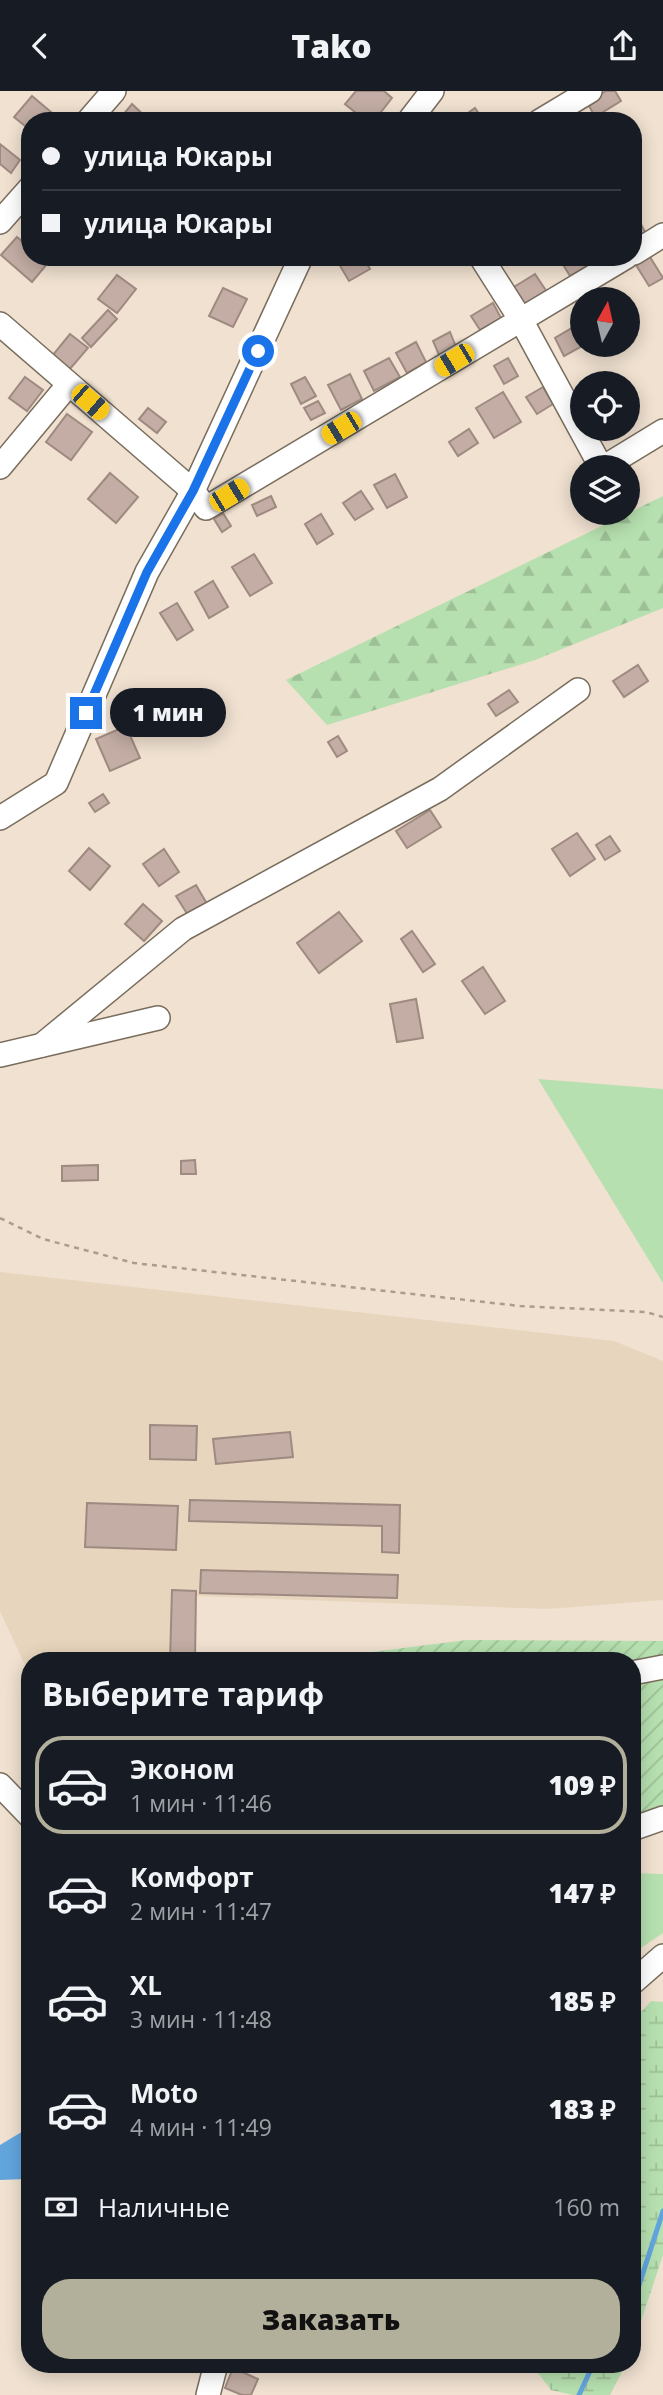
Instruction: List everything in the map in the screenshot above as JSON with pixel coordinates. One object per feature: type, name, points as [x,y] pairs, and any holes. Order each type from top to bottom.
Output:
[{"type":"street","points":[[96,112],[114,91]]},
{"type":"street","points":[[416,112],[432,91]]},
{"type":"street","points":[[555,112],[590,91]]},
{"type":"street","points":[[0,222],[21,198]]},
{"type":"street","points":[[642,248],[663,235]]},
{"type":"street","points":[[0,818],[55,783],[147,572],[193,491],[297,266]]},
{"type":"street","points":[[487,266],[521,320],[595,455]]},
{"type":"street","points":[[0,324],[193,491],[206,508],[611,266]]},
{"type":"street","points":[[0,467],[69,384]]},
{"type":"street","points":[[622,455],[663,431]]},
{"type":"street","points":[[42,1045],[183,929],[440,789],[578,690]]},
{"type":"street","points":[[0,1055],[158,1019]]},
{"type":"street","points":[[641,1671],[663,1667]]},
{"type":"street","points":[[0,1785],[21,1806]]},
{"type":"street","points":[[641,1826],[663,1818]]},
{"type":"street","points":[[641,1975],[663,1955]]},
{"type":"street","points":[[208,2395],[214,2373]]},
{"type":"path","points":[[0,1218],[43,1239],[134,1263],[520,1306],[646,1313],[663,1317]]},
{"type":"shaded area","points":[[0,1272],[614,1341],[663,1361],[663,1600],[548,1609],[196,1596],[195,1652],[21,1652],[21,1656],[0,1611]]},
{"type":"green space","points":[[663,496],[663,608],[535,660],[327,725],[286,680],[604,525],[640,525],[640,507]]},
{"type":"green space","points":[[538,1079],[663,1089],[663,1283]]},
{"type":"green space","points":[[467,1640],[663,1641],[663,1827],[641,1823],[641,1652],[372,1652]]},
{"type":"green space","points":[[641,1873],[663,1874],[663,1933],[641,1948]]},
{"type":"green space","points":[[651,2001],[663,2002],[663,2255],[641,2321],[641,2012]]},
{"type":"green space","points":[[538,2373],[621,2373],[610,2395],[573,2395],[551,2390]]},
{"type":"water","points":[[21,2132],[21,2179],[0,2180],[0,2145]]},
{"type":"building","points":[[356,91],[384,91],[392,98],[381,112],[355,112],[345,104]]},
{"type":"building","points":[[606,91],[615,91],[621,101],[603,112],[592,112],[587,102]]},
{"type":"building","points":[[32,96],[51,112],[21,112],[21,123],[14,117]]},
{"type":"building","points":[[132,104],[140,112],[125,112]]},
{"type":"building","points":[[0,144],[20,160],[11,173],[0,164]]},
{"type":"building","points":[[17,237],[21,240],[21,266],[45,266],[32,282],[1,255]]},
{"type":"building","points":[[650,257],[663,278],[649,286],[637,266],[642,266],[642,262]]},
{"type":"building","points":[[340,266],[368,266],[370,269],[349,281]]},
{"type":"building","points":[[564,266],[584,266],[585,267],[570,276]]},
{"type":"building","points":[[535,274],[547,292],[516,311],[504,293]]},
{"type":"building","points":[[117,275],[136,289],[117,313],[98,299]]},
{"type":"building","points":[[223,288],[247,299],[233,327],[209,316]]},
{"type":"building","points":[[493,303],[501,318],[480,330],[471,316]]},
{"type":"building","points":[[108,310],[117,319],[91,347],[82,338]]},
{"type":"building","points":[[570,329],[570,353],[564,356],[555,338]]},
{"type":"building","points":[[450,332],[456,347],[439,355],[433,341]]},
{"type":"building","points":[[70,334],[88,348],[69,370],[52,356]]},
{"type":"building","points":[[416,342],[426,362],[407,373],[396,353]]},
{"type":"building","points":[[389,358],[400,377],[374,391],[364,371]]},
{"type":"building","points":[[508,358],[518,376],[504,384],[494,366]]},
{"type":"building","points":[[350,374],[362,399],[341,410],[328,385]]},
{"type":"building","points":[[25,377],[43,390],[27,411],[9,398]]},
{"type":"building","points":[[305,377],[316,396],[301,404],[291,384]]},
{"type":"building","points":[[543,387],[553,404],[537,414],[526,397]]},
{"type":"building","points":[[503,392],[521,422],[494,438],[476,408]]},
{"type":"building","points":[[318,401],[325,413],[311,420],[304,408]]},
{"type":"building","points":[[148,408],[166,422],[157,433],[139,419]]},
{"type":"building","points":[[67,414],[92,432],[71,460],[46,442]]},
{"type":"building","points":[[469,429],[478,443],[458,456],[449,442]]},
{"type":"building","points":[[110,473],[138,497],[116,523],[88,499]]},
{"type":"building","points":[[395,474],[407,497],[387,508],[374,485]]},
{"type":"building","points":[[361,491],[373,509],[355,520],[343,503]]},
{"type":"building","points":[[271,496],[276,507],[257,516],[252,505]]},
{"type":"building","points":[[223,513],[231,526],[222,532],[214,519]]},
{"type":"building","points":[[321,514],[333,534],[317,544],[305,524]]},
{"type":"building","points":[[254,554],[272,583],[250,596],[232,567]]},
{"type":"building","points":[[213,581],[228,607],[209,618],[195,592]]},
{"type":"building","points":[[177,603],[193,630],[177,640],[160,613]]},
{"type":"building","points":[[638,665],[648,681],[624,697],[613,681]]},
{"type":"building","points":[[509,690],[518,702],[496,716],[488,704]]},
{"type":"building","points":[[126,726],[140,758],[110,771],[96,739]]},
{"type":"building","points":[[338,736],[347,751],[337,757],[328,742]]},
{"type":"building","points":[[103,794],[109,803],[95,812],[89,803]]},
{"type":"building","points":[[430,810],[441,827],[407,848],[396,831]]},
{"type":"building","points":[[577,833],[595,859],[570,876],[552,849]]},
{"type":"building","points":[[610,836],[620,851],[605,860],[596,845]]},
{"type":"building","points":[[89,848],[110,866],[90,890],[69,871]]},
{"type":"building","points":[[164,849],[179,872],[159,886],[143,864]]},
{"type":"building","points":[[196,885],[210,909],[191,920],[176,896]]},
{"type":"building","points":[[143,904],[162,921],[144,941],[125,924]]},
{"type":"building","points":[[339,912],[362,941],[319,973],[297,943]]},
{"type":"building","points":[[412,931],[435,964],[423,972],[401,939]]},
{"type":"building","points":[[483,967],[505,1001],[485,1014],[462,981]]},
{"type":"building","points":[[416,999],[423,1038],[397,1042],[390,1004]]},
{"type":"building","points":[[195,1160],[196,1174],[181,1174],[181,1161]]},
{"type":"building","points":[[98,1165],[98,1180],[62,1181],[62,1166]]},
{"type":"building","points":[[150,1425],[197,1426],[196,1460],[150,1459]]},
{"type":"building","points":[[290,1432],[293,1457],[216,1464],[213,1439]]},
{"type":"building","points":[[190,1500],[400,1505],[399,1553],[382,1552],[382,1526],[189,1521]]},
{"type":"building","points":[[87,1503],[178,1506],[176,1550],[85,1547]]},
{"type":"building","points":[[201,1570],[398,1575],[397,1598],[200,1593]]},
{"type":"building","points":[[172,1590],[196,1591],[195,1652],[170,1652]]},
{"type":"building","points":[[231,2373],[244,2373],[258,2379],[251,2395],[242,2395],[225,2388]]},
{"type":"waterway","points":[[641,2279],[663,2211]]},
{"type":"waterway","points":[[579,2395],[589,2373]]},
{"type":"route","points":[[86,713],[147,572],[193,491],[258,351]]}]
